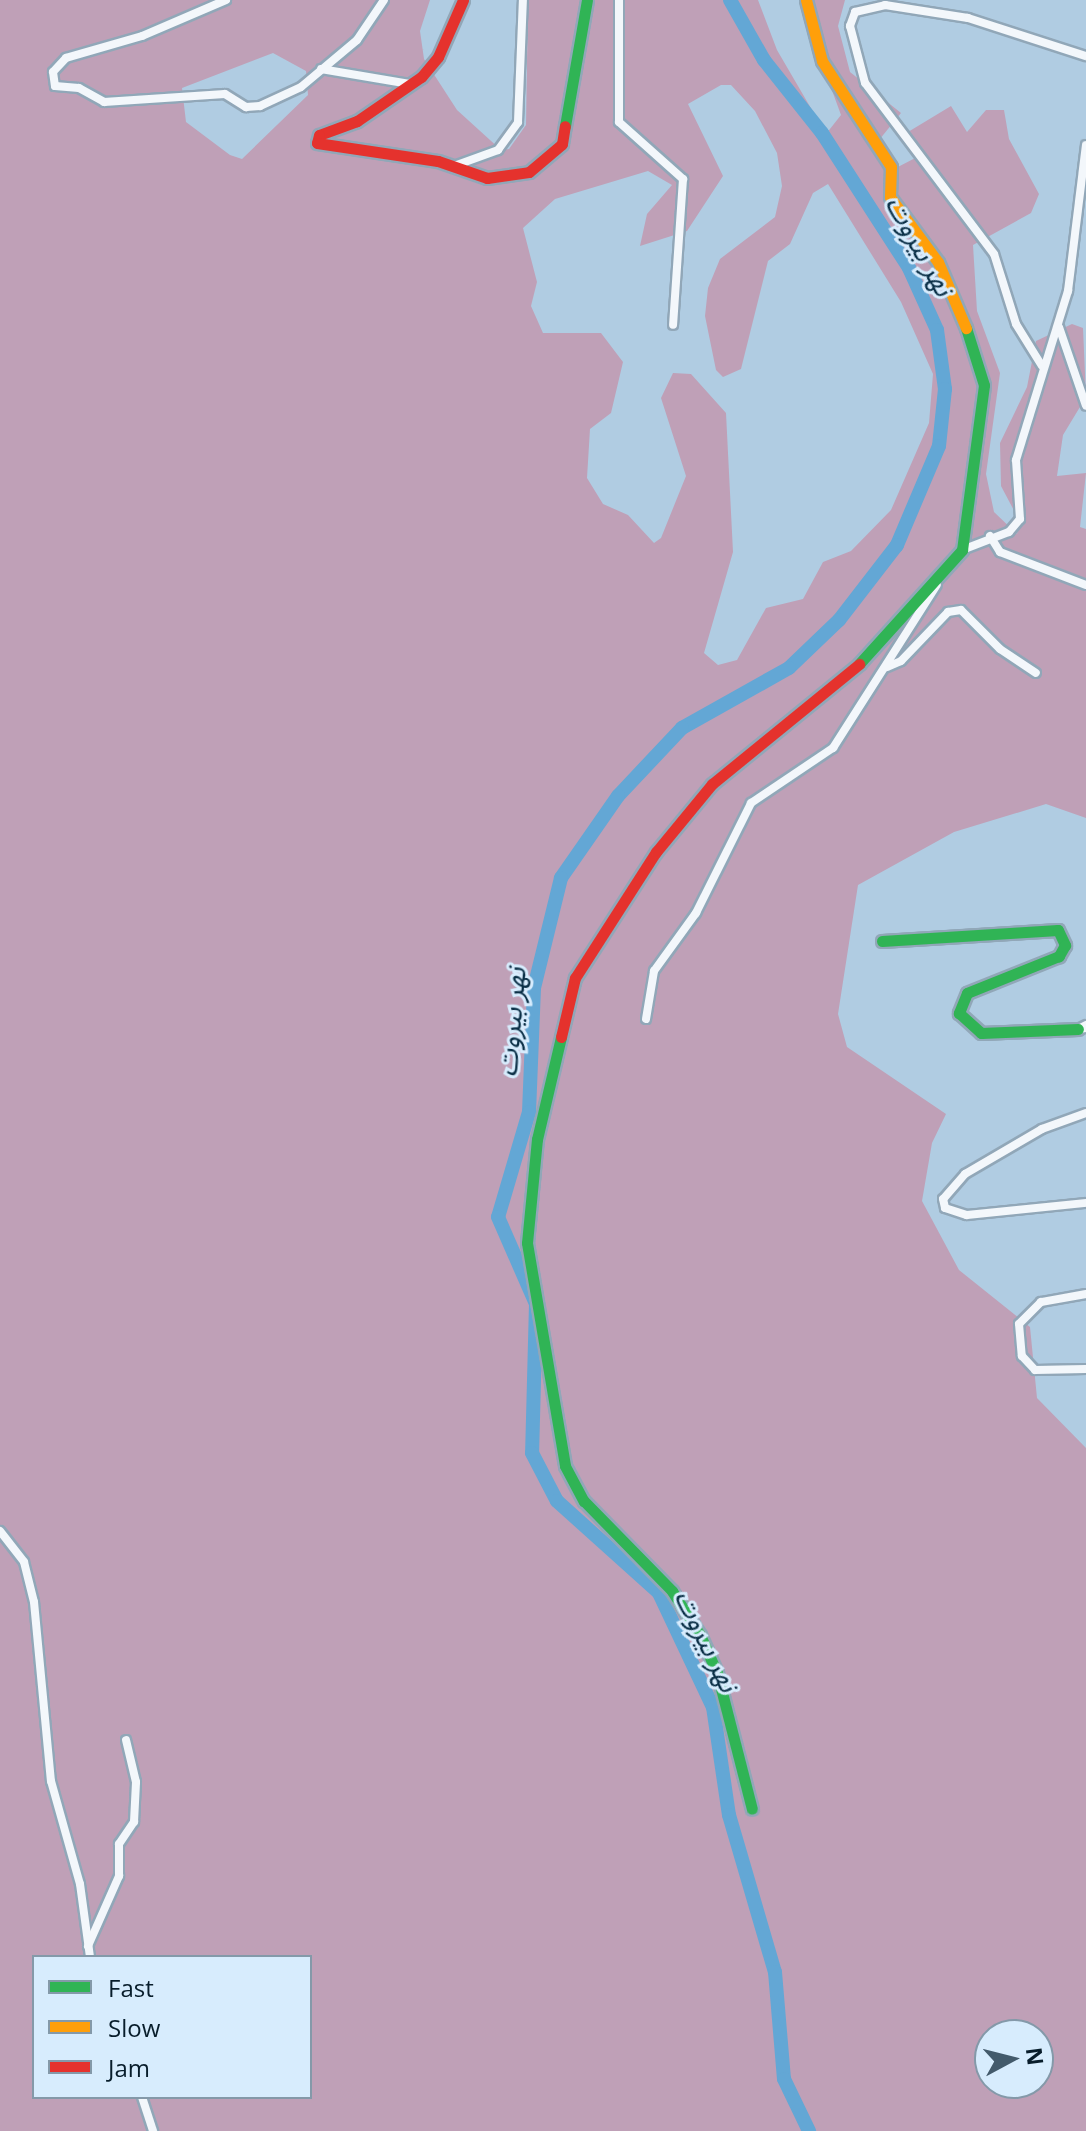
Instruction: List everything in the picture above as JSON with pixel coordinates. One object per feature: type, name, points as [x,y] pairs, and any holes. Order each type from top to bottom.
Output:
[{"type":"street","points":[[226,0],[142,36],[66,58],[53,72],[55,86],[79,88],[104,102],[225,94],[246,107],[260,106],[301,87],[364,33],[384,0]]},
{"type":"street","points":[[463,0],[436,60],[410,84],[357,121],[319,135],[317,143],[454,166],[487,178],[516,178],[558,150],[587,0]]},
{"type":"street","points":[[454,166],[498,150],[518,122],[523,0]]},
{"type":"street","points":[[619,0],[619,122],[683,179],[671,281],[673,325]]},
{"type":"street","points":[[806,0],[822,61],[891,167],[890,197],[938,262],[979,359],[984,385],[962,550]]},
{"type":"street","points":[[1042,366],[1016,324],[994,254],[865,83],[850,26],[855,12],[885,5],[968,18],[1086,56]]},
{"type":"street","points":[[321,69],[410,84]]},
{"type":"street","points":[[752,1809],[717,1673],[700,1635],[672,1591],[584,1501],[558,1443],[527,1243],[537,1139],[575,978],[663,842],[712,784],[881,646],[962,550],[990,536],[1009,532],[1020,519],[1016,460],[1042,366],[1059,326],[1086,145]]},
{"type":"street","points":[[1059,326],[1086,406]]},
{"type":"street","points":[[990,536],[1000,552],[1086,585]]},
{"type":"street","points":[[646,1019],[654,971],[696,913],[751,803],[826,755],[887,667],[943,570]]},
{"type":"street","points":[[887,667],[901,661],[948,612],[961,610],[1000,649],[1036,673]]},
{"type":"street","points":[[882,941],[1058,930],[1065,945],[1059,956],[967,993],[959,1013],[969,1028],[981,1033],[1083,1027]]},
{"type":"street","points":[[1086,1113],[1042,1129],[965,1174],[943,1199],[945,1208],[967,1215],[1086,1203]]},
{"type":"street","points":[[1086,1294],[1041,1302],[1019,1324],[1022,1356],[1035,1370],[1086,1369]]},
{"type":"street","points":[[0,1531],[24,1562],[31,1587],[46,1681],[51,1781],[80,1884],[90,1955]]},
{"type":"street","points":[[88,1946],[119,1876],[119,1844],[134,1822],[136,1782],[126,1740]]},
{"type":"street","points":[[143,2099],[153,2131]]},
{"type":"shaded area","points":[[0,0],[430,0],[420,31],[424,59],[457,110],[501,150],[509,149],[526,125],[528,0],[758,0],[777,50],[826,134],[841,115],[799,0],[845,0],[838,26],[850,72],[901,113],[875,145],[894,169],[923,154],[908,132],[951,106],[967,132],[986,110],[1004,110],[1009,139],[1039,194],[1031,213],[973,245],[977,311],[1000,373],[986,474],[994,512],[1017,534],[1019,520],[1001,486],[1000,443],[1027,387],[1036,341],[1072,324],[1083,328],[1086,397],[1063,435],[1057,476],[1086,473],[1080,527],[1086,529],[1086,818],[1046,804],[954,832],[858,885],[838,1014],[847,1047],[946,1114],[932,1143],[922,1201],[959,1270],[1030,1327],[1037,1398],[1086,1448],[1086,2131],[0,2131]],"holes":[[[273,53],[306,71],[308,95],[242,159],[230,155],[186,122],[182,88]],[[721,85],[731,85],[755,111],[777,153],[782,186],[775,217],[720,259],[708,288],[705,316],[716,370],[723,377],[741,369],[768,261],[790,244],[813,193],[828,184],[901,302],[933,374],[929,423],[891,510],[851,551],[823,562],[803,599],[766,608],[737,660],[718,665],[704,653],[733,552],[726,413],[691,374],[673,373],[661,398],[686,476],[661,538],[654,543],[628,515],[603,504],[587,478],[590,429],[611,413],[623,362],[601,333],[543,333],[531,306],[537,282],[523,228],[555,199],[648,171],[672,185],[647,214],[640,246],[687,231],[723,176],[688,104]]]},
{"type":"waterway","name":"نهر بيروت","points":[[730,0],[764,60],[822,133],[909,268],[937,330],[945,389],[939,446],[897,545],[839,620],[789,668],[682,728],[618,796],[561,878],[534,988],[529,1112],[498,1217],[536,1304],[532,1453],[557,1501],[659,1593],[713,1707],[729,1815],[775,1972],[784,2079],[809,2131]]},
{"type":"traffic: fast","points":[[565,126],[587,0]]},
{"type":"traffic: fast","points":[[859,664],[962,550],[984,385],[966,328]]},
{"type":"traffic: fast","points":[[882,941],[1058,930],[1065,945],[1059,956],[967,993],[959,1013],[981,1033],[1078,1029]]},
{"type":"traffic: fast","points":[[561,1037],[537,1139],[527,1243],[565,1466],[584,1501],[672,1591],[700,1635],[717,1673],[752,1809]]},
{"type":"traffic: slow","points":[[806,0],[822,61],[891,167],[890,197],[938,262],[966,328]]},
{"type":"traffic: jam","points":[[463,0],[438,57],[421,77],[357,121],[319,135],[317,143],[438,161],[487,178],[529,172],[562,144],[565,126]]},
{"type":"traffic: jam","points":[[561,1037],[575,978],[656,852],[712,784],[859,664]]}]
